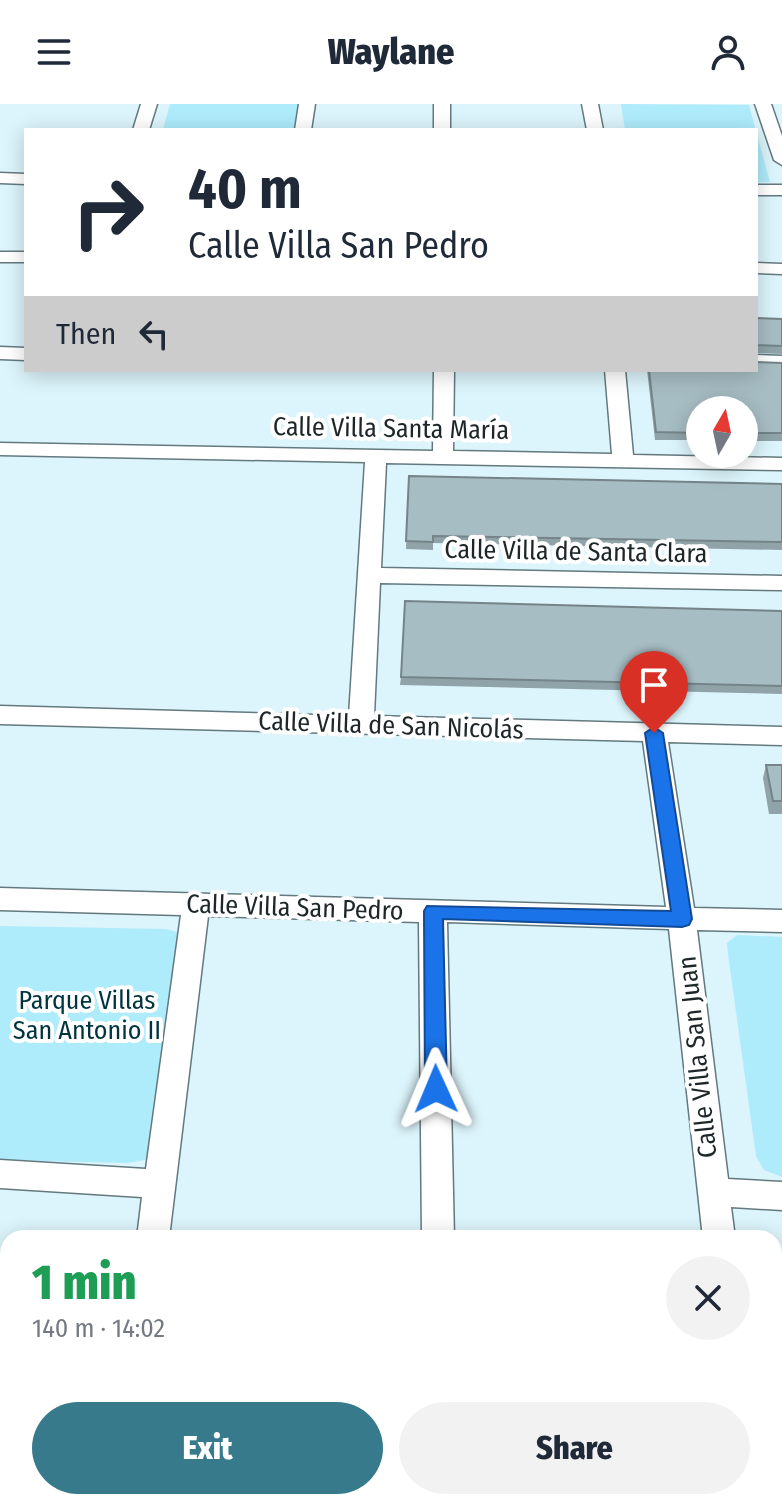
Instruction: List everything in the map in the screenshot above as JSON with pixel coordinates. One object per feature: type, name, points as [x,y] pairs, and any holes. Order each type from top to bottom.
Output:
[{"type":"street","points":[[142,128],[149,104]]},
{"type":"street","points":[[303,128],[307,104]]},
{"type":"street","points":[[442,104],[442,128]]},
{"type":"street","points":[[590,104],[595,128]]},
{"type":"street","points":[[763,104],[782,160]]},
{"type":"street","points":[[0,178],[24,179]]},
{"type":"street","points":[[758,190],[782,190]]},
{"type":"street","points":[[0,257],[24,257]]},
{"type":"street","points":[[758,268],[782,269]]},
{"type":"street","points":[[0,353],[24,354]]},
{"type":"street","points":[[758,361],[782,362]]},
{"type":"street","points":[[443,457],[444,372]]},
{"type":"street","points":[[615,372],[623,460]]},
{"type":"street","name":"Calle Villa Santa María","points":[[0,449],[782,464]]},
{"type":"street","points":[[361,723],[376,457]]},
{"type":"street","name":"Calle Villa de Santa Clara","points":[[369,575],[782,583]]},
{"type":"street","name":"Calle Villa de San Nicolás","points":[[0,715],[782,736]]},
{"type":"street","name":"Calle Villa San Juan","points":[[654,733],[682,919],[718,1230]]},
{"type":"street","name":"Calle Villa San Pedro","points":[[0,899],[782,921]]},
{"type":"street","points":[[154,1230],[196,905]]},
{"type":"street","points":[[433,911],[438,1230]]},
{"type":"street","points":[[0,1174],[161,1184]]},
{"type":"street","points":[[712,1192],[782,1196]]},
{"type":"green space","points":[[170,104],[304,104],[299,128],[164,128]]},
{"type":"green space","points":[[621,104],[749,105],[755,128],[625,128]]},
{"type":"green space","points":[[758,138],[770,182],[758,182]]},
{"type":"green space","name":"Parque Villas San Antonio II","points":[[0,926],[166,929],[180,933],[151,1152],[145,1160],[127,1163],[0,1160]]},
{"type":"green space","points":[[737,935],[782,937],[782,1177],[764,1170],[756,1156],[727,943]]},
{"type":"building","points":[[758,318],[782,319],[782,346],[758,345]]},
{"type":"building","points":[[758,362],[782,363],[782,433],[758,433],[758,396],[686,396],[686,433],[656,432],[649,372],[758,372]]},
{"type":"building","points":[[409,476],[782,484],[782,542],[433,536],[433,542],[406,541]]},
{"type":"building","points":[[405,601],[782,611],[782,686],[401,677]]},
{"type":"building","points":[[766,765],[782,765],[782,801],[773,801]]},
{"type":"route","points":[[436,1089],[433,911],[682,919],[654,733]]}]
